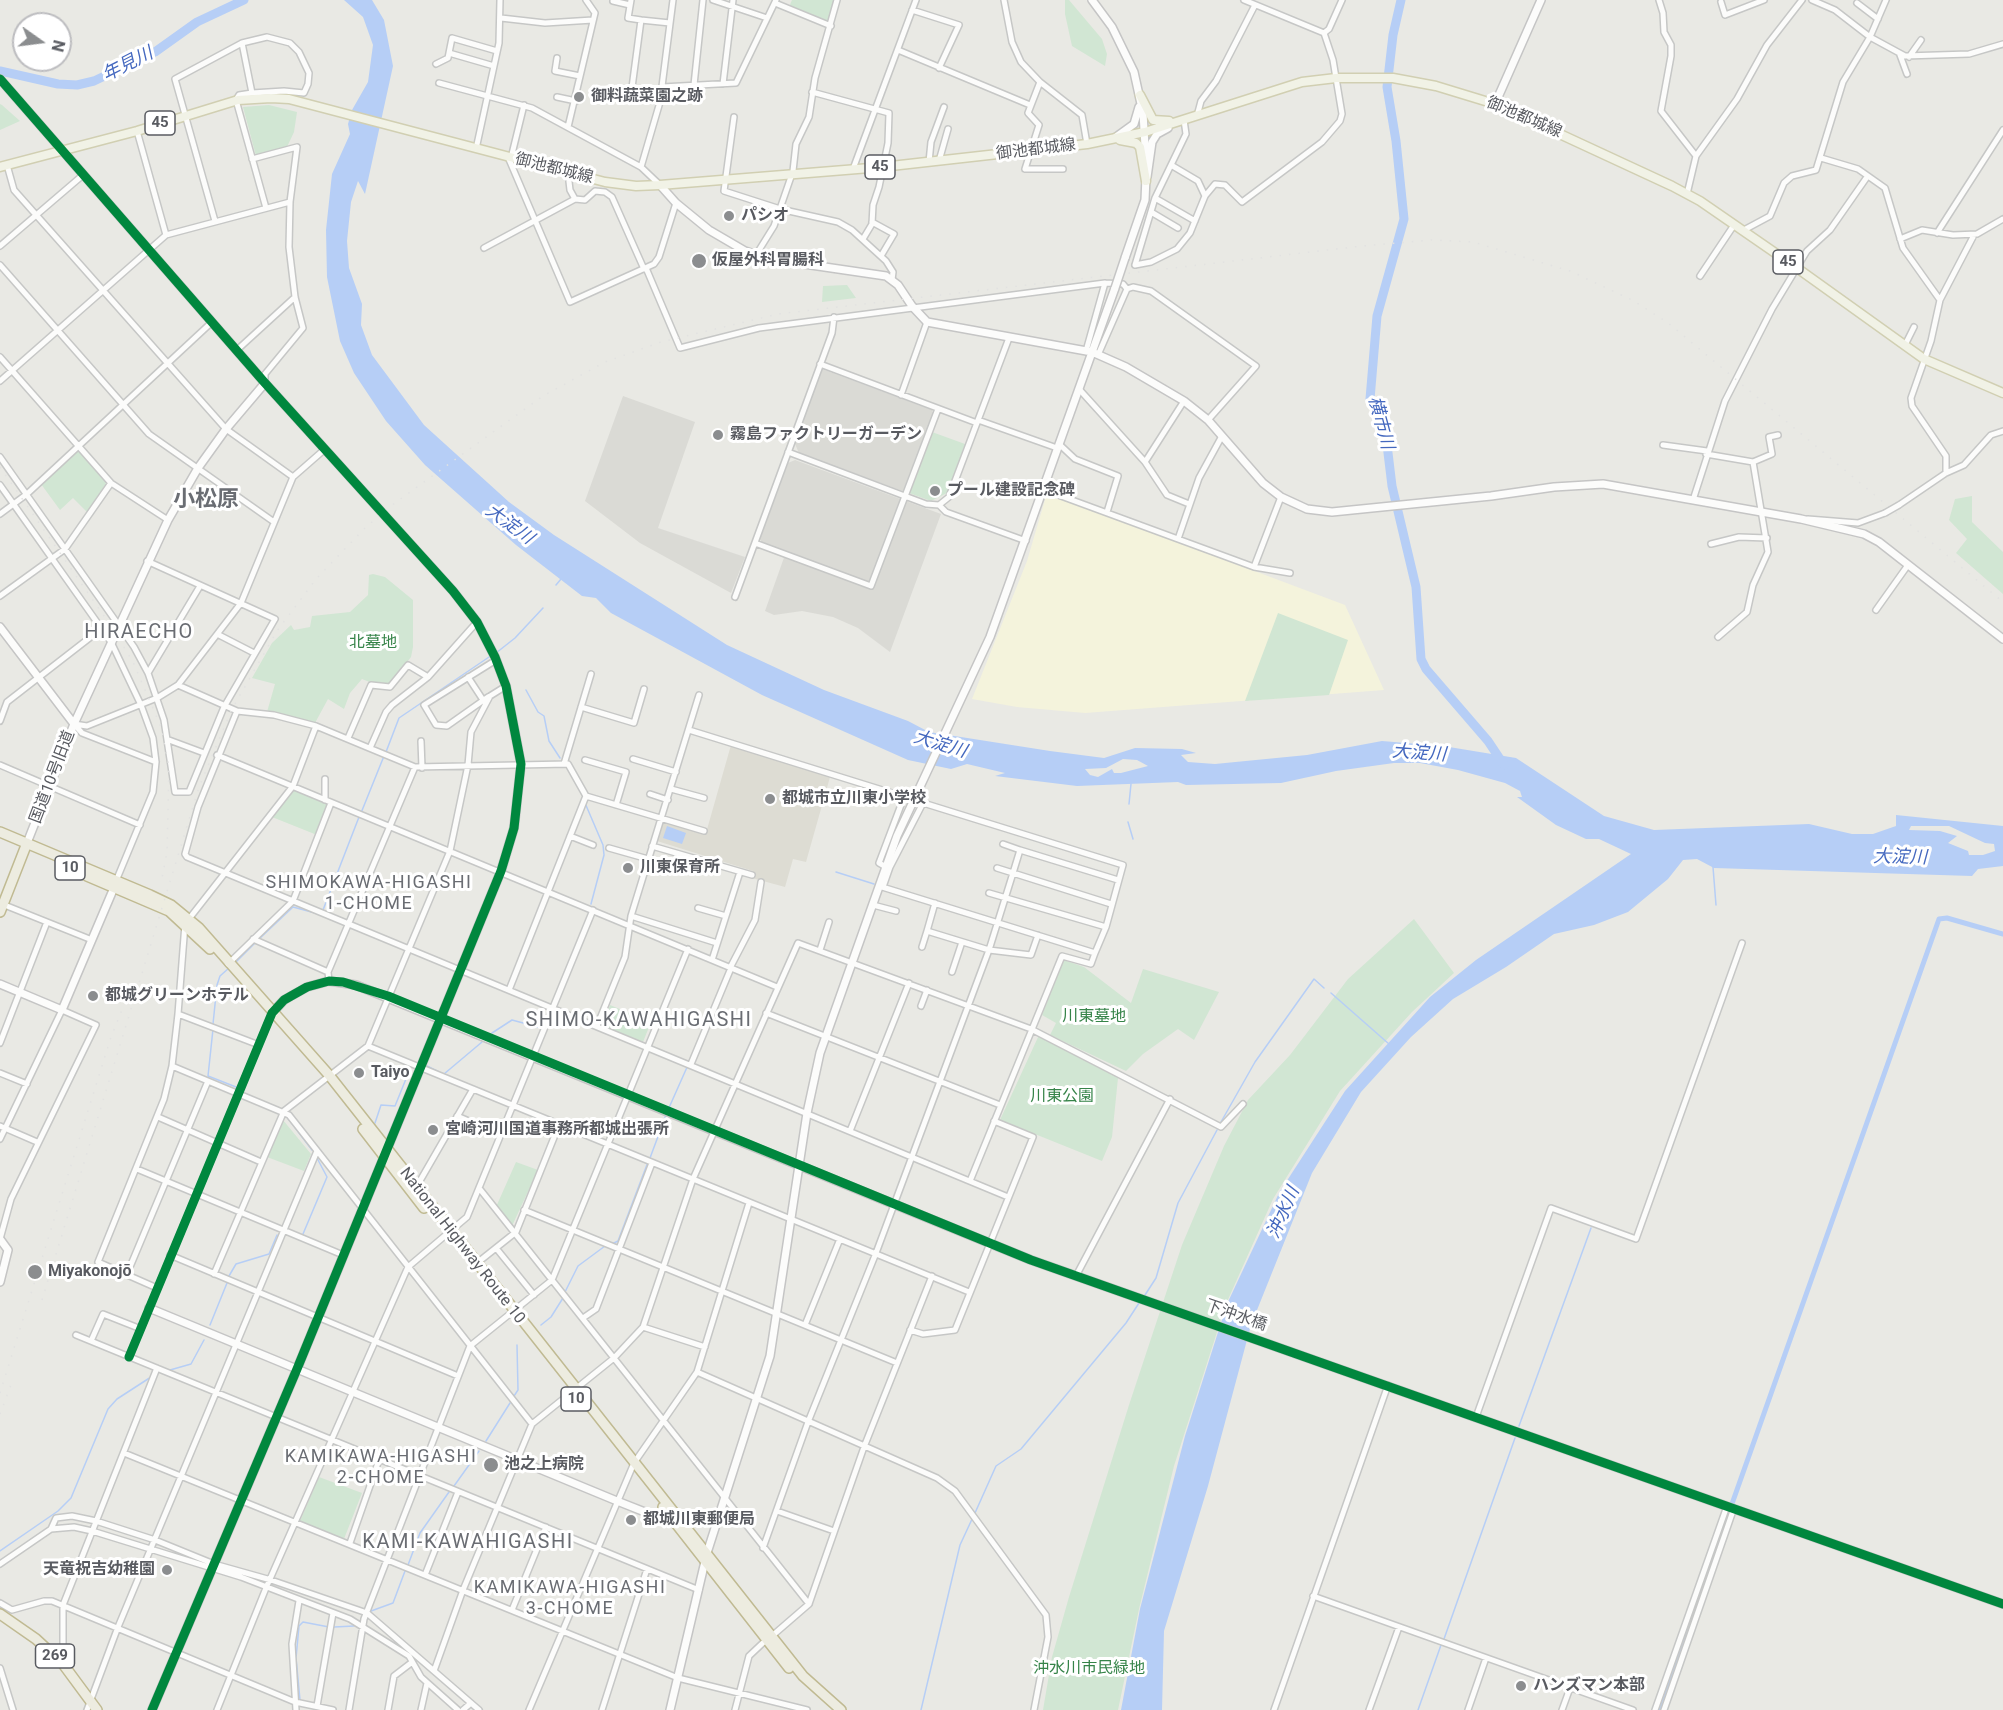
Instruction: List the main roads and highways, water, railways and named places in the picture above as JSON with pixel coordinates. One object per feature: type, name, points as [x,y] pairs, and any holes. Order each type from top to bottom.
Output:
[{"type":"highway","name":"National Highway Route 10","points":[[0,832],[26,846],[115,884],[187,922],[236,972],[327,1076],[384,1153],[674,1516],[806,1688],[831,1710]]},
{"type":"highway","name":"National Highway Route 10","points":[[0,839],[26,846]]},
{"type":"highway","points":[[1,906],[26,846]]},
{"type":"highway","name":"National Highway Route 10","points":[[384,1153],[417,1188],[448,1233]]},
{"type":"highway","name":"269","points":[[0,1614],[36,1639],[63,1664],[97,1710]]},
{"type":"highway","name":"National Highway Route 10","points":[[769,1638],[803,1676],[841,1710]]},
{"type":"main road","name":"御池都城線","points":[[3,166],[137,130],[236,100],[289,99],[568,173],[624,185],[660,185],[882,167],[1087,144],[1145,132],[1284,86],[1336,78],[1393,78],[1436,86],[1495,104],[1687,194],[1797,268],[1924,359],[2003,393]]},
{"type":"main road","points":[[1140,95],[1153,120],[1184,120]]},
{"type":"main road","points":[[1112,140],[1132,141],[1140,147],[1146,181]]},
{"type":"water","points":[[344,0],[372,0],[384,20],[393,66],[365,194],[358,181],[351,202],[347,241],[349,268],[362,304],[361,325],[372,355],[424,425],[509,502],[554,535],[727,645],[824,690],[908,721],[929,732],[1050,751],[1104,758],[1135,748],[1182,749],[1196,753],[1181,755],[1188,762],[1215,764],[1307,755],[1382,741],[1443,746],[1516,758],[1604,816],[1654,830],[1809,824],[1852,834],[1873,834],[1896,826],[1896,815],[2003,826],[2003,866],[1978,869],[1972,876],[1714,868],[1697,859],[1683,860],[1668,879],[1628,912],[1594,925],[1554,934],[1453,999],[1411,1037],[1361,1092],[1312,1173],[1251,1325],[1208,1486],[1164,1631],[1162,1710],[1121,1710],[1140,1609],[1185,1436],[1227,1304],[1279,1193],[1345,1091],[1430,997],[1476,960],[1631,854],[1599,839],[1586,839],[1556,825],[1517,797],[1522,797],[1520,791],[1505,783],[1458,770],[1420,763],[1394,763],[1336,771],[1281,783],[1186,785],[1178,782],[1077,786],[995,776],[1005,773],[967,764],[951,769],[908,760],[762,695],[611,613],[596,598],[582,596],[516,545],[425,465],[386,421],[354,373],[340,341],[327,277],[326,230],[332,174],[350,134],[348,124],[352,110],[368,82],[373,45],[363,17]],"holes":[[[1123,759],[1137,760],[1148,766],[1121,773],[1114,773],[1112,769],[1098,777],[1090,775],[1085,769],[1106,768]],[[1911,826],[1949,826],[1985,843],[1994,844],[1995,851],[1983,855],[1969,855],[1968,851],[1948,843],[1957,836],[1940,831],[1909,830]]]},
{"type":"water","points":[[667,826],[686,833],[682,844],[663,838]]},
{"type":"waterway","name":"年見川","points":[[0,71],[58,84],[77,85],[94,81],[155,52],[197,22],[244,0]]},
{"type":"waterway","name":"横市川","points":[[1401,0],[1393,35],[1387,87],[1396,141],[1404,219],[1377,316],[1370,399],[1385,428],[1392,486],[1416,587],[1421,659],[1426,669],[1488,741],[1504,765]]},
{"type":"waterway","points":[[556,585],[561,579]]},
{"type":"waterway","points":[[496,653],[515,638],[543,608]]},
{"type":"waterway","points":[[386,752],[399,718],[492,655]]},
{"type":"waterway","points":[[526,690],[538,712],[544,716],[549,741],[560,758]]},
{"type":"waterway","points":[[361,813],[384,756]]},
{"type":"waterway","points":[[1129,804],[1131,784]]},
{"type":"waterway","points":[[585,803],[603,845],[604,855],[591,904]]},
{"type":"waterway","points":[[323,910],[359,817]]},
{"type":"waterway","points":[[1128,822],[1133,839]]},
{"type":"waterway","points":[[1713,867],[1716,905]]},
{"type":"waterway","points":[[836,872],[874,884]]},
{"type":"waterway","points":[[258,940],[293,907],[319,914]]},
{"type":"waterway","points":[[1659,1710],[1939,919],[1947,918],[2003,934]]},
{"type":"waterway","points":[[235,963],[255,943]]},
{"type":"waterway","points":[[213,1024],[217,985],[220,976],[229,968]]},
{"type":"waterway","points":[[1221,1122],[1255,1062],[1314,979],[1324,988]]},
{"type":"waterway","points":[[1331,993],[1389,1044]]},
{"type":"waterway","points":[[492,1033],[512,1020],[538,1027]]},
{"type":"waterway","points":[[213,1029],[208,1076],[236,1087]]},
{"type":"waterway","points":[[444,1074],[482,1042]]},
{"type":"waterway","points":[[668,1110],[688,1065]]},
{"type":"waterway","points":[[427,1066],[439,1072]]},
{"type":"waterway","points":[[375,1123],[381,1105],[395,1106],[410,1069]]},
{"type":"waterway","points":[[650,1158],[666,1115]]},
{"type":"waterway","points":[[287,1117],[312,1150]]},
{"type":"waterway","points":[[1145,1295],[1156,1278],[1178,1203],[1217,1130]]},
{"type":"waterway","points":[[303,1234],[327,1177],[317,1158]]},
{"type":"waterway","points":[[612,1244],[618,1241],[648,1162]]},
{"type":"waterway","points":[[1519,1426],[1591,1228]]},
{"type":"waterway","points":[[229,1276],[236,1264],[269,1254],[277,1235]]},
{"type":"waterway","points":[[564,1294],[578,1266],[605,1246]]},
{"type":"waterway","points":[[210,1325],[227,1283]]},
{"type":"waterway","points":[[541,1325],[551,1317],[563,1298]]},
{"type":"waterway","points":[[975,1513],[996,1466],[1021,1449],[1126,1323],[1139,1303]]},
{"type":"waterway","points":[[170,1370],[191,1364],[204,1340]]},
{"type":"waterway","points":[[514,1396],[518,1390],[517,1345]]},
{"type":"waterway","points":[[0,1551],[58,1511],[71,1498],[108,1409],[117,1399],[151,1377]]},
{"type":"waterway","points":[[486,1441],[510,1403]]},
{"type":"waterway","points":[[1444,1639],[1515,1438]]},
{"type":"waterway","points":[[454,1486],[479,1451]]},
{"type":"waterway","points":[[408,1565],[420,1533],[449,1492]]},
{"type":"waterway","points":[[921,1710],[960,1545],[973,1517]]},
{"type":"waterway","points":[[371,1611],[393,1603],[405,1571]]},
{"type":"waterway","points":[[300,1700],[296,1658],[299,1626],[303,1622],[329,1627]]},
{"type":"waterway","points":[[334,1627],[354,1626]]},
{"type":"waterway","points":[[1418,1710],[1441,1645]]},
{"type":"railway","points":[[42,1300],[199,787],[232,709],[277,631],[316,579],[364,529],[388,508],[543,396],[605,362],[661,342],[778,314],[1362,246],[1432,240],[1473,242],[1570,271],[1632,300],[1667,322],[2003,602]]},
{"type":"railway","points":[[0,467],[111,626],[133,662],[161,727],[169,767],[167,852],[162,878]]},
{"type":"railway","points":[[0,1393],[111,1037],[124,1005]]},
{"type":"railway","points":[[0,1414],[11,1385]]},
{"type":"place","name":"御料蔬菜園之跡","points":[[579,97]]},
{"type":"place","name":"パシオ","points":[[729,216]]},
{"type":"place","name":"仮屋外科胃腸科","points":[[699,261]]},
{"type":"place","name":"霧島ファクトリーガーデン","points":[[718,435]]},
{"type":"place","name":"プール建設記念碑","points":[[935,491]]},
{"type":"place","name":"都城市立川東小学校","points":[[770,799]]},
{"type":"place","name":"川東保育所","points":[[628,868]]},
{"type":"place","name":"都城グリーンホテル","points":[[93,996]]},
{"type":"place","name":"Taiyo","points":[[359,1073]]},
{"type":"place","name":"宮崎河川国道事務所都城出張所","points":[[433,1130]]},
{"type":"place","name":"Miyakonojō","points":[[35,1272]]},
{"type":"place","name":"池之上病院","points":[[491,1465]]},
{"type":"place","name":"都城川東郵便局","points":[[631,1520]]},
{"type":"place","name":"天竜祝吉幼稚園","points":[[167,1570]]},
{"type":"place","name":"ハンズマン本部","points":[[1521,1686]]},
{"type":"district","name":"小松原","points":[[206,500]]},
{"type":"district","name":"HIRAECHO","points":[[139,633]]},
{"type":"district","name":"SHIMOKAWA-HIGASHI 1-CHOME","points":[[369,893]]},
{"type":"district","name":"SHIMO-KAWAHIGASHI","points":[[639,1021]]},
{"type":"district","name":"KAMIKAWA-HIGASHI 2-CHOME","points":[[381,1467]]},
{"type":"district","name":"KAMI-KAWAHIGASHI","points":[[468,1543]]},
{"type":"district","name":"KAMIKAWA-HIGASHI 3-CHOME","points":[[570,1598]]},
{"type":"water label","name":"大淀川","points":[[509,525]]},
{"type":"water label","name":"大淀川","points":[[940,745]]},
{"type":"water label","name":"大淀川","points":[[1419,754]]},
{"type":"water label","name":"大淀川","points":[[1900,858]]},
{"type":"water label","name":"沖水川","points":[[1284,1213]]},
{"type":"park label","name":"北墓地","points":[[373,643]]},
{"type":"park label","name":"川東墓地","points":[[1094,1017]]},
{"type":"park label","name":"川東公園","points":[[1062,1097]]},
{"type":"park label","name":"沖水川市民緑地","points":[[1089,1669]]}]
